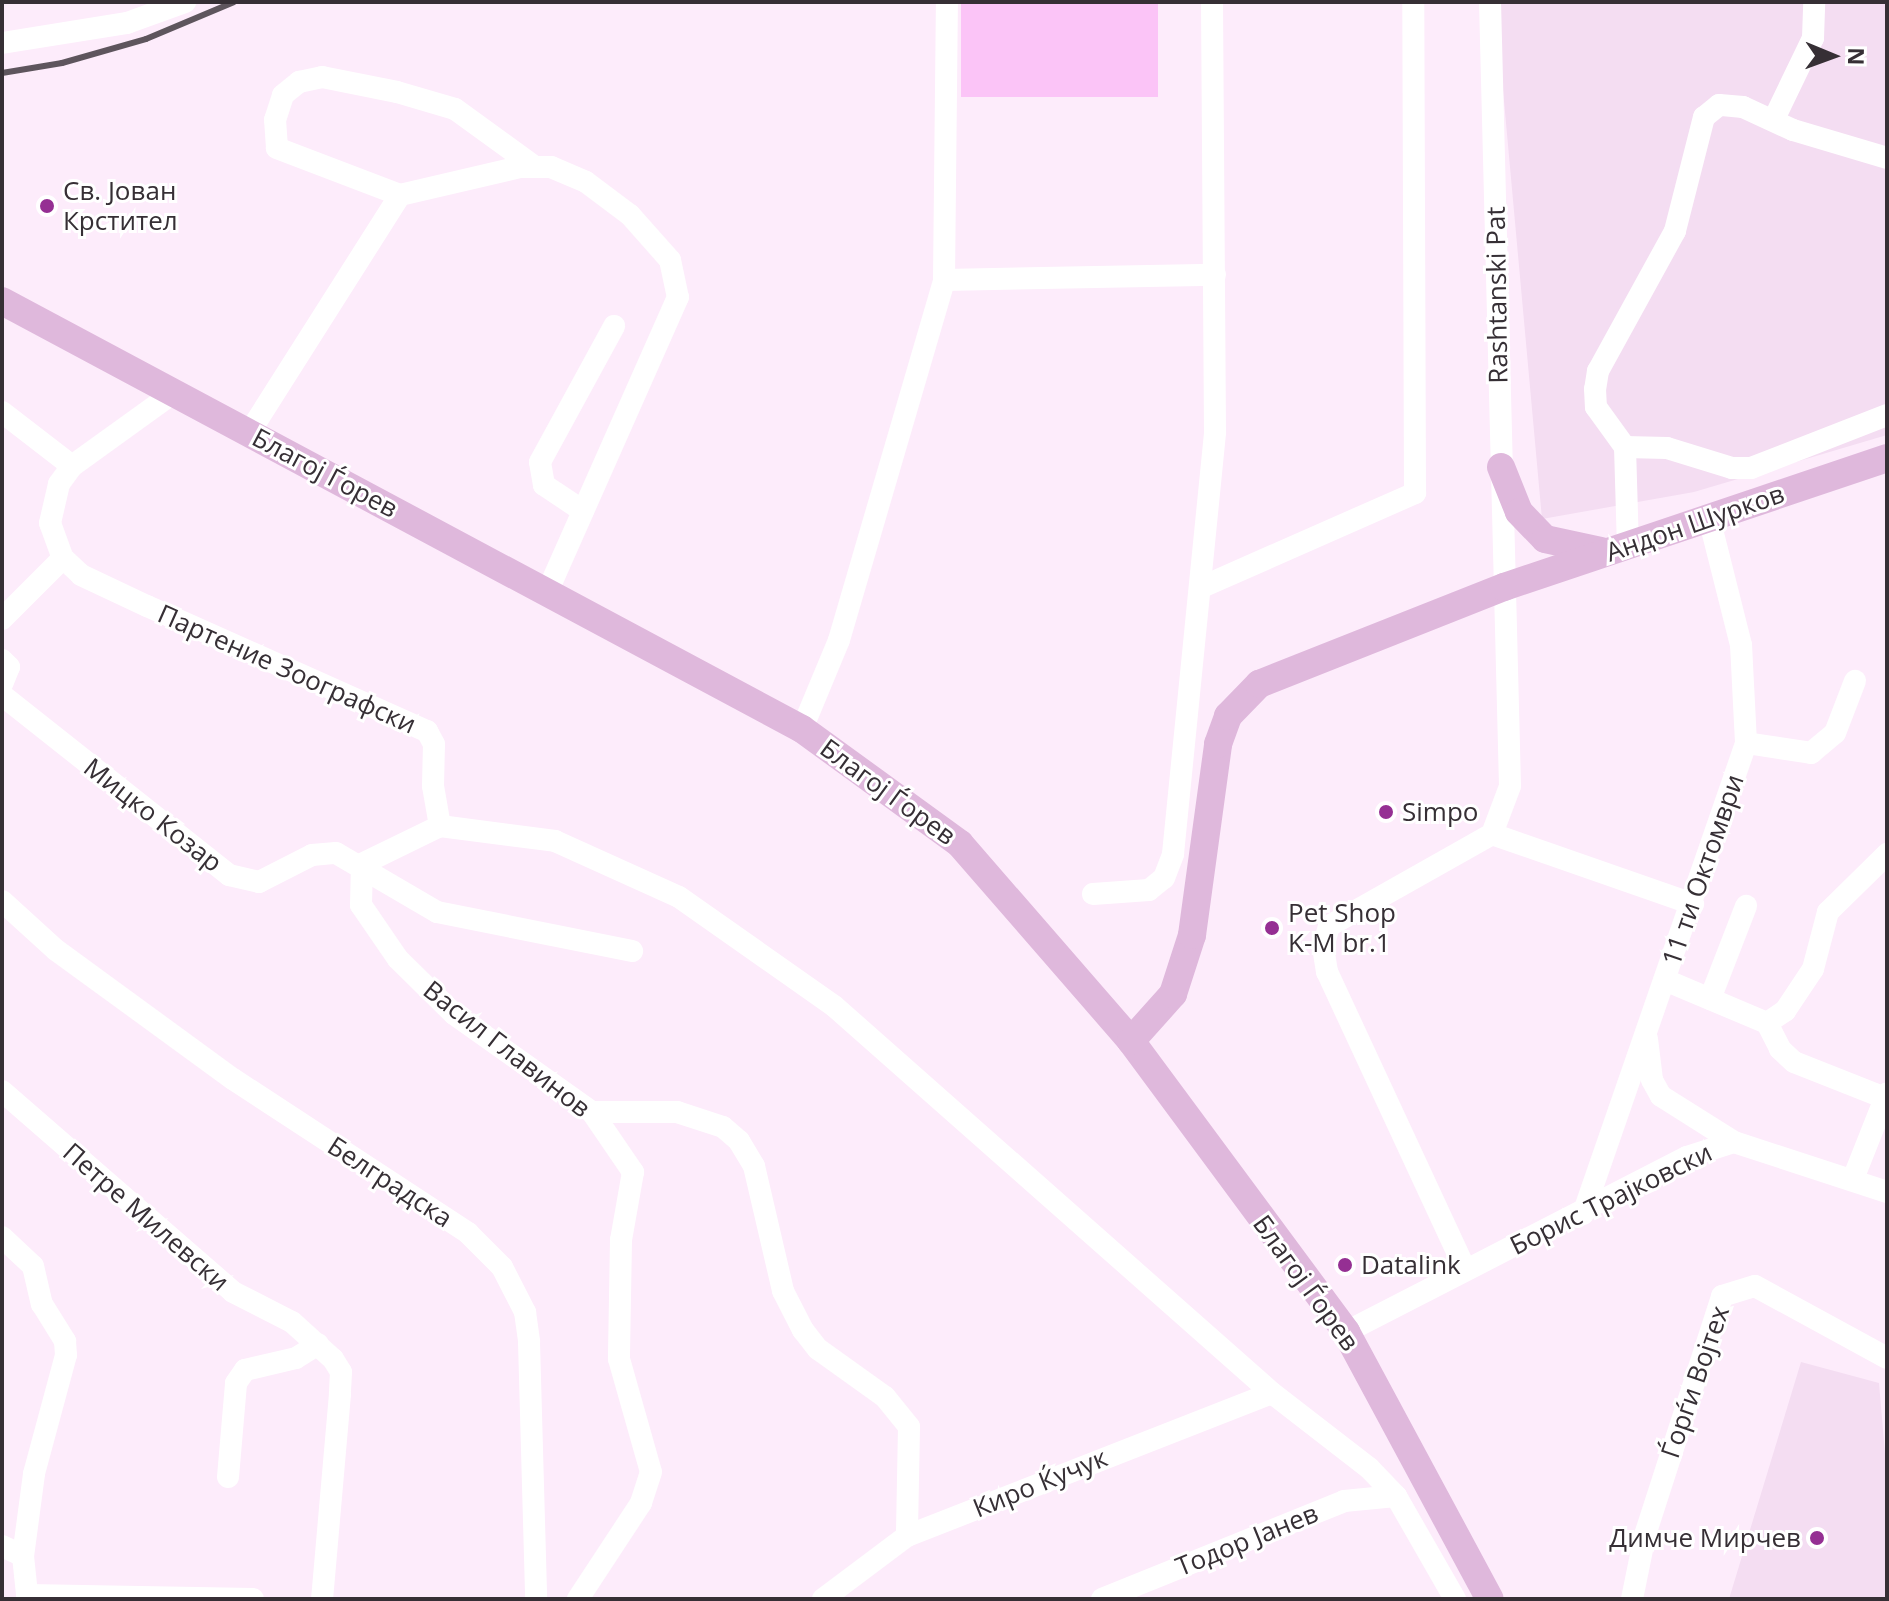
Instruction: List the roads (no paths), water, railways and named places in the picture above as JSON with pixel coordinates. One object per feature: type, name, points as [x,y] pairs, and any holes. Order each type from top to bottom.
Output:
[{"type":"main road","name":"Благој Ѓорев","points":[[2,301],[802,729],[960,844],[1131,1041],[1346,1332],[1490,1599]]},
{"type":"main road","name":"Андон Шурков","points":[[1131,1041],[1173,994],[1187,949],[1218,744],[1238,702],[1259,684],[1504,587],[1887,458]]},
{"type":"main road","points":[[1501,467],[1519,512],[1545,539],[1575,549],[1619,549]]},
{"type":"street","points":[[2,43],[83,33],[185,2]]},
{"type":"street","points":[[802,729],[839,640],[944,280],[947,2]]},
{"type":"street","points":[[1093,894],[1149,890],[1164,878],[1173,854],[1202,587],[1215,432],[1212,2]]},
{"type":"street","points":[[1202,587],[1415,493],[1413,2]]},
{"type":"street","name":"Rashtanski Pat","points":[[1490,2],[1504,587]]},
{"type":"street","points":[[1774,119],[1813,38],[1814,2]]},
{"type":"street","points":[[535,167],[455,109],[397,92],[322,77],[299,82],[283,95],[275,120],[277,148],[400,195],[450,179],[551,167],[597,190],[630,215],[670,260],[676,275],[673,310],[547,592]]},
{"type":"street","points":[[1619,549],[1625,447],[1596,407],[1598,371],[1675,231],[1704,117],[1719,105],[1774,119],[1793,130],[1887,158]]},
{"type":"street","points":[[249,433],[400,195]]},
{"type":"street","points":[[944,280],[1215,275]]},
{"type":"street","points":[[583,511],[544,485],[540,462],[614,326]]},
{"type":"street","points":[[2,619],[63,558],[50,523],[59,484],[72,466],[172,394]]},
{"type":"street","points":[[2,412],[72,466]]},
{"type":"street","points":[[1625,447],[1667,448],[1751,468],[1887,415]]},
{"type":"street","name":"11 ти Октомври","points":[[1583,1214],[1693,904],[1746,743],[1741,645],[1709,518]]},
{"type":"street","name":"Партение Зоографски","points":[[63,558],[81,575],[112,590],[427,731],[434,744],[433,786],[440,826]]},
{"type":"street","points":[[1465,1269],[1327,972],[1323,947],[1329,926],[1492,834],[1510,786],[1504,587]]},
{"type":"street","points":[[2,660],[9,667],[2,684]]},
{"type":"street","points":[[1746,743],[1797,753],[1811,753],[1826,745],[1855,681]]},
{"type":"street","name":"Мицко Козар","points":[[2,695],[229,875],[259,882],[321,852],[362,864],[437,912],[632,951]]},
{"type":"street","points":[[362,864],[440,826],[555,841],[679,897],[834,1006],[1272,1393],[1369,1468],[1396,1496],[1455,1599]]},
{"type":"street","points":[[1492,834],[1693,904]]},
{"type":"street","points":[[1767,1023],[1785,1011],[1813,969],[1828,912],[1887,854]]},
{"type":"street","name":"Васил Главинов","points":[[362,864],[361,905],[422,986],[592,1112],[633,1172],[621,1240],[619,1359],[651,1472],[641,1503],[578,1599]]},
{"type":"street","name":"Белградска","points":[[2,901],[56,950],[233,1079],[468,1233],[502,1267],[525,1312],[529,1342],[536,1599]]},
{"type":"street","points":[[1710,999],[1746,906]]},
{"type":"street","points":[[1665,980],[1767,1023],[1780,1049],[1794,1062],[1886,1095],[1853,1179]]},
{"type":"street","points":[[1647,1032],[1652,1080],[1661,1096],[1734,1142]]},
{"type":"street","name":"Петре Милевски","points":[[2,1091],[233,1292],[292,1322],[318,1344],[341,1372],[322,1599]]},
{"type":"street","points":[[592,1112],[677,1112],[723,1127],[739,1141],[754,1166],[783,1291],[803,1330],[818,1349],[885,1397],[909,1427],[907,1536]]},
{"type":"street","name":"Борис Трајковски","points":[[1346,1332],[1465,1269],[1583,1214],[1687,1157],[1734,1142],[1887,1192]]},
{"type":"street","points":[[2,1237],[33,1266],[42,1304],[65,1341],[66,1355],[34,1474],[23,1556],[26,1597],[253,1599]]},
{"type":"street","name":"Ѓорѓи Војтех","points":[[1632,1599],[1645,1535],[1722,1296],[1755,1286],[1887,1358]]},
{"type":"street","points":[[228,1477],[236,1383],[245,1370],[296,1358],[318,1344]]},
{"type":"street","name":"Киро Ќучук","points":[[823,1599],[907,1536],[1272,1393]]},
{"type":"street","name":"Тодор Јанев","points":[[1102,1599],[1344,1501],[1396,1496]]},
{"type":"street","points":[[2,1546],[23,1556]]},
{"type":"railway","points":[[2,73],[62,63],[146,39],[234,2]]},
{"type":"place","name":"Св. Јован Крстител","points":[[47,206]]},
{"type":"place","name":"Simpo","points":[[1386,812]]},
{"type":"place","name":"Pet Shop K-M br.1","points":[[1272,928]]},
{"type":"place","name":"Datalink","points":[[1345,1265]]},
{"type":"place","name":"Димче Мирчев","points":[[1817,1538]]}]
